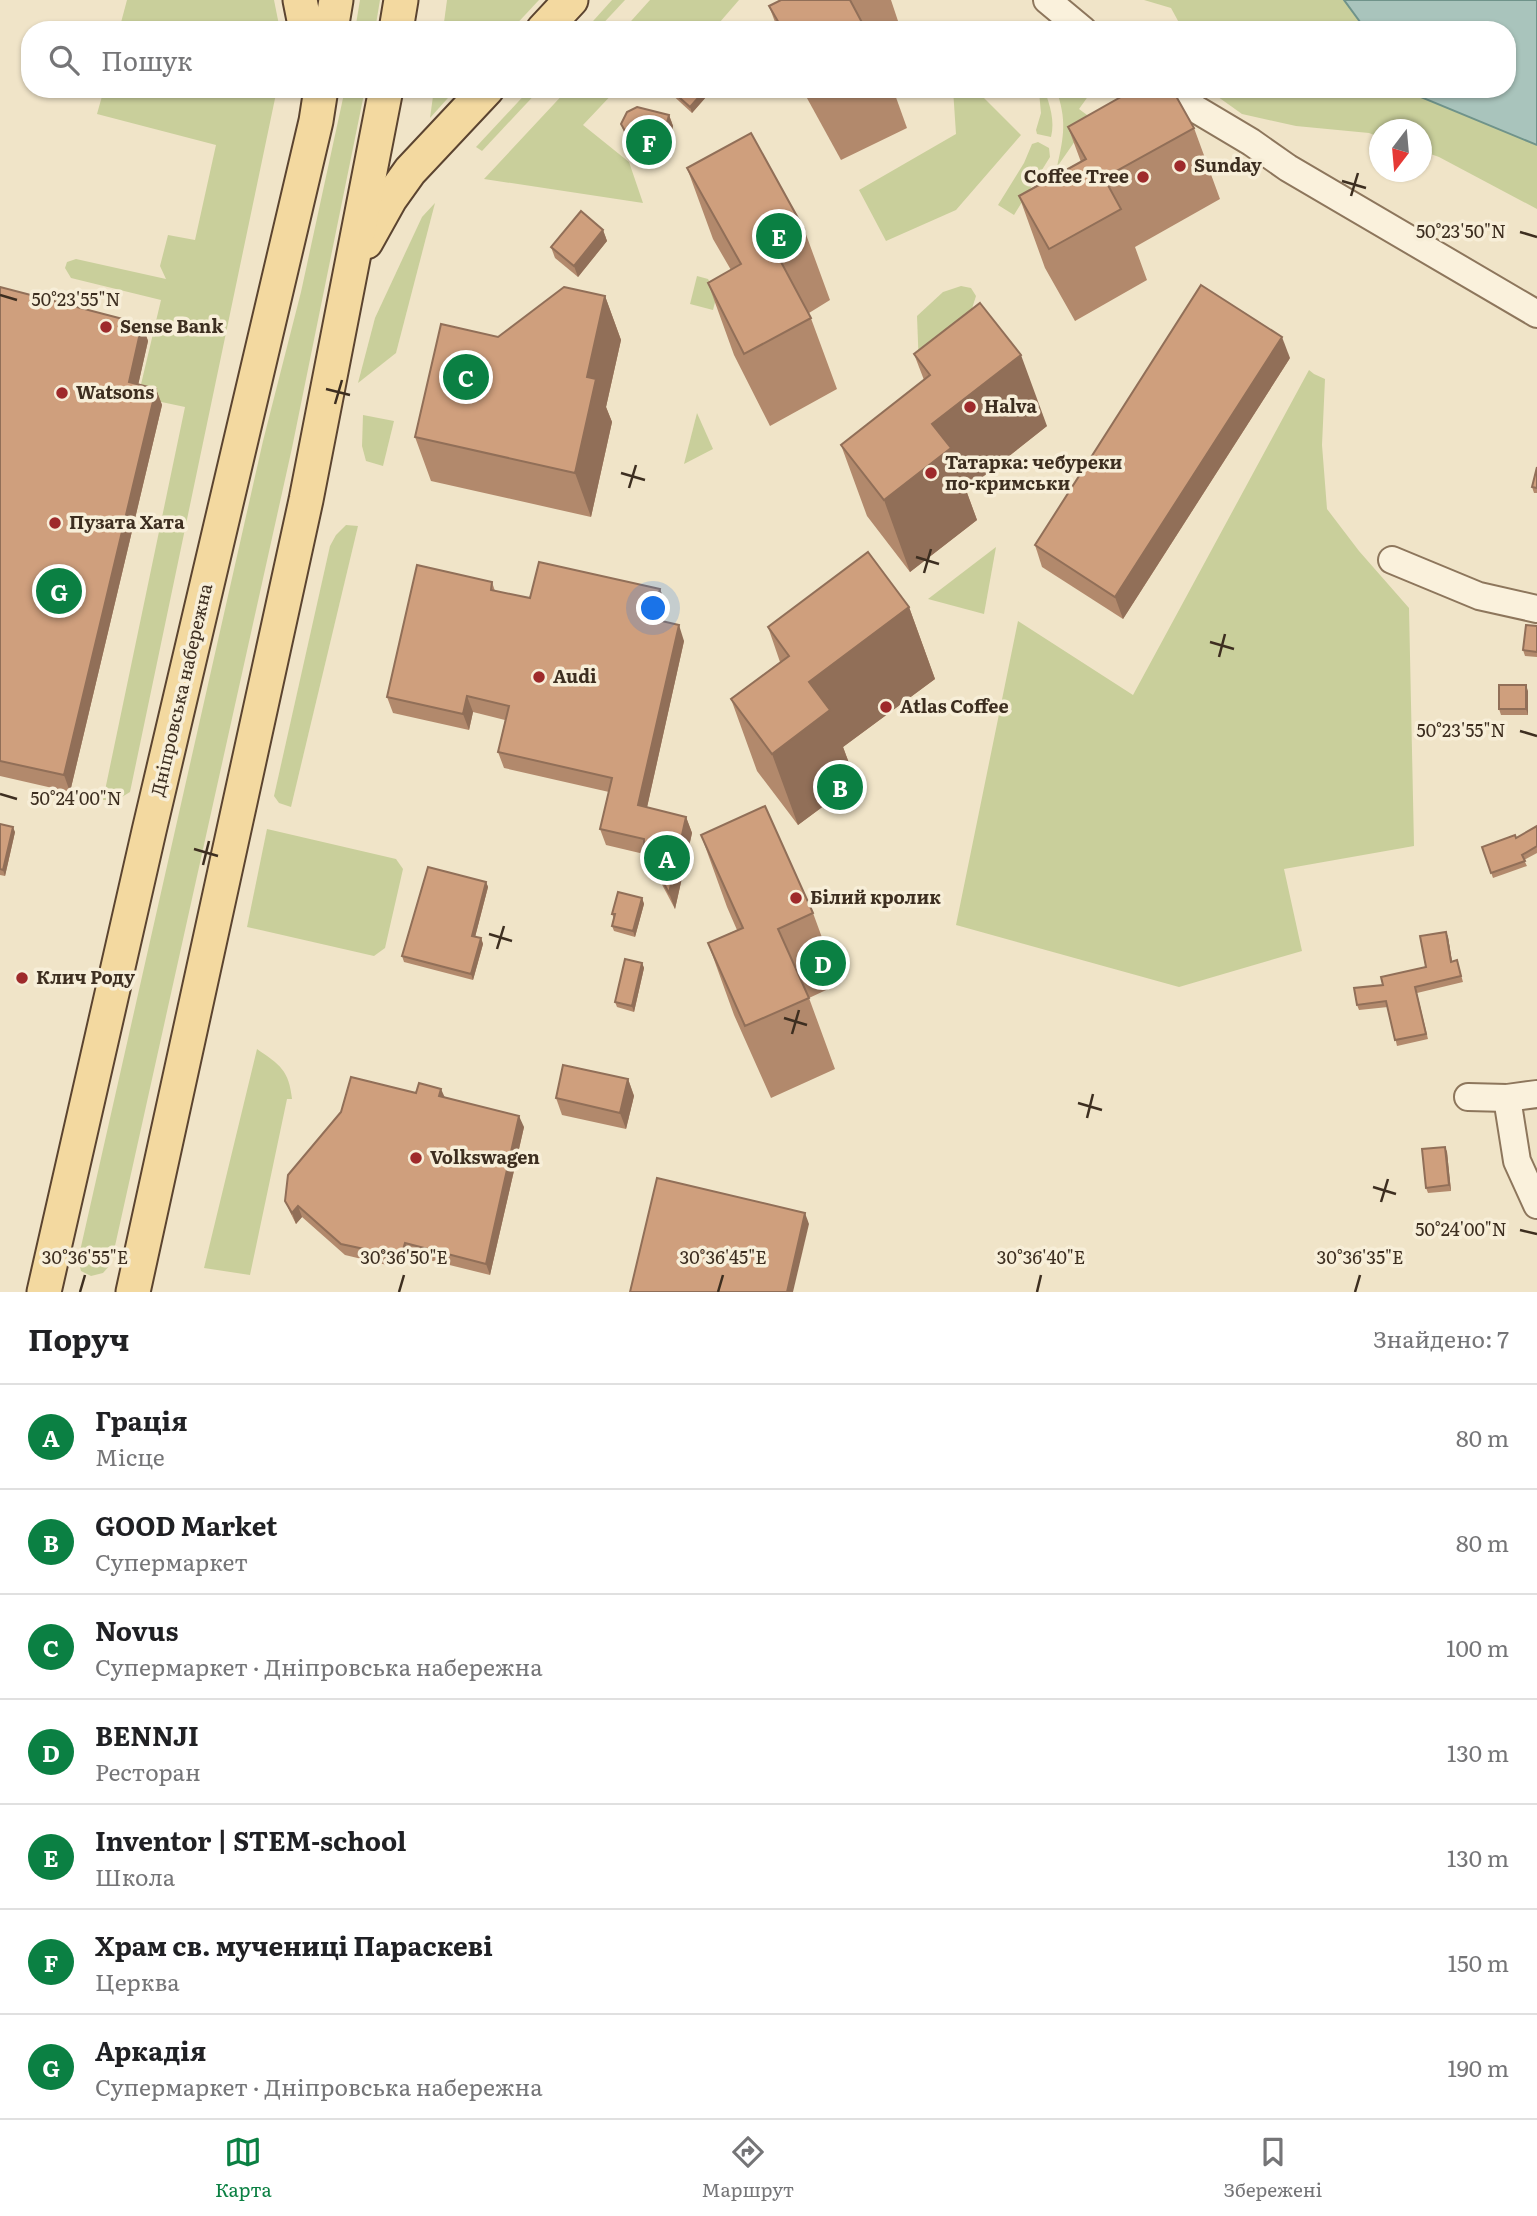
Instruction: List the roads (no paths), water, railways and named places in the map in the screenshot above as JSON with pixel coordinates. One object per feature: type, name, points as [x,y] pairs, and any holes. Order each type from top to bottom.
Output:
[{"type":"main road","points":[[300,0],[304,21]]},
{"type":"main road","points":[[332,21],[336,0]]},
{"type":"main road","points":[[398,21],[401,0]]},
{"type":"main road","points":[[551,21],[571,0]]},
{"type":"main road","points":[[133,1292],[306,500],[384,98]]},
{"type":"main road","points":[[352,268],[390,199],[410,171],[479,98]]},
{"type":"main road","name":"Дніпровська набережна","points":[[44,1292],[317,100]]},
{"type":"street","points":[[1047,0],[1072,21]]},
{"type":"street","points":[[1178,98],[1288,168],[1537,314]]},
{"type":"street","points":[[1392,560],[1479,596],[1537,608]]},
{"type":"street","points":[[1468,1097],[1507,1098],[1537,1094]]},
{"type":"street","points":[[1507,1098],[1517,1161],[1537,1205]]},
{"type":"water","points":[[1344,0],[1537,0],[1537,145],[1423,98],[1516,98],[1516,21],[1359,21]]},
{"type":"place","name":"Храм св. мучениці Параскеві","points":[[649,142]]},
{"type":"place","name":"Sunday","points":[[1180,166]]},
{"type":"place","name":"Coffee Tree","points":[[1143,177]]},
{"type":"place","name":"Inventor | STEM-school","points":[[779,236]]},
{"type":"place","name":"Sense Bank","points":[[106,327]]},
{"type":"place","name":"Novus","points":[[466,377]]},
{"type":"place","name":"Watsons","points":[[62,393]]},
{"type":"place","name":"Halva","points":[[970,407]]},
{"type":"place","name":"Татарка: чебуреки по-кримськи","points":[[931,473]]},
{"type":"place","name":"Пузата Хата","points":[[55,523]]},
{"type":"place","name":"Аркадія","points":[[59,591]]},
{"type":"place","name":"Audi","points":[[539,677]]},
{"type":"place","name":"Atlas Coffee","points":[[886,707]]},
{"type":"place","name":"GOOD Market","points":[[840,787]]},
{"type":"place","name":"Грація","points":[[667,858]]},
{"type":"place","name":"Білий кролик","points":[[796,898]]},
{"type":"place","name":"BENNJI","points":[[823,963]]},
{"type":"place","name":"Клич Роду","points":[[22,978]]},
{"type":"place","name":"Volkswagen","points":[[416,1158]]}]
